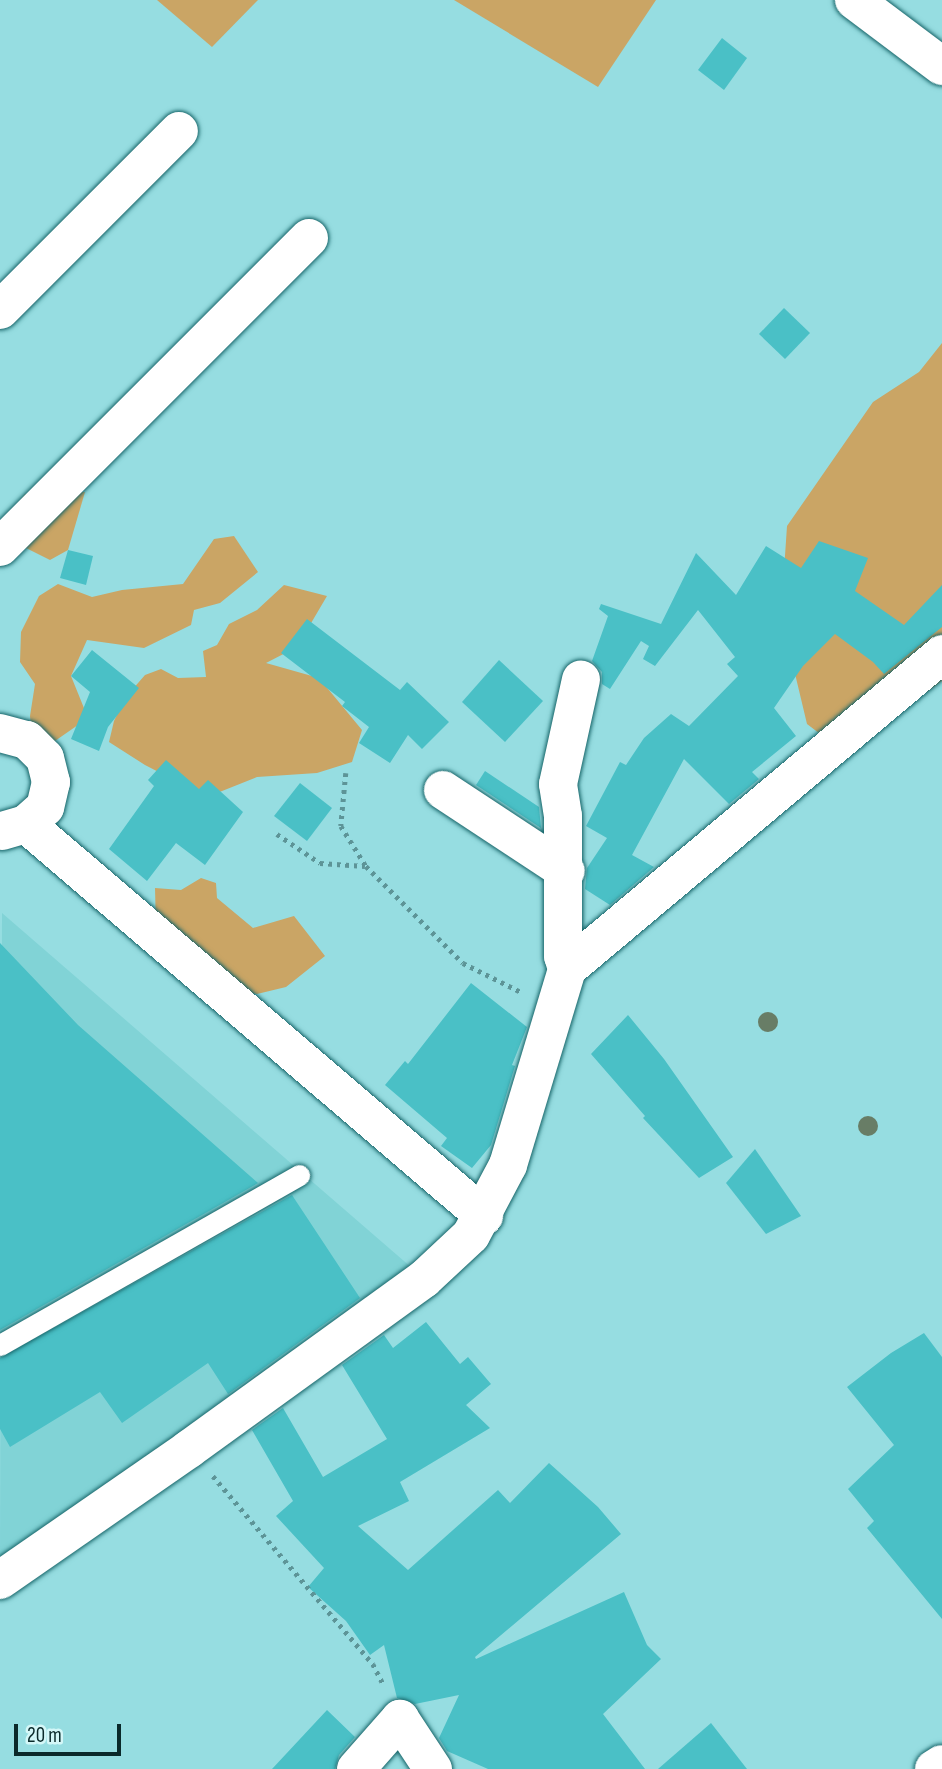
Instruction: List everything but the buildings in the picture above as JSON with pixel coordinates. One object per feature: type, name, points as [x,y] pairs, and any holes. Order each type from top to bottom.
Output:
[{"type":"street","points":[[854,0],[942,66]]},
{"type":"street","points":[[0,310],[179,131]]},
{"type":"street","points":[[0,547],[309,238]]},
{"type":"street","points":[[567,970],[942,654]]},
{"type":"street","points":[[0,1580],[190,1449],[424,1279],[471,1236],[484,1216],[508,1165],[567,970],[563,956],[566,871],[564,816],[558,784],[581,678]]},
{"type":"street","points":[[0,733],[27,740],[45,758],[51,782],[45,807],[13,827],[484,1216]]},
{"type":"street","points":[[443,790],[566,871]]},
{"type":"street","points":[[356,1769],[400,1719],[433,1769]]},
{"type":"street","points":[[934,1769],[942,1764]]},
{"type":"lane","points":[[0,1345],[299,1175]]},
{"type":"path","points":[[346,773],[341,826],[366,866],[463,963],[555,1010]]},
{"type":"path","points":[[277,834],[320,863],[366,866]]},
{"type":"path","points":[[190,1449],[373,1664],[400,1719]]},
{"type":"shaded area","points":[[157,0],[258,0],[212,47]]},
{"type":"shaded area","points":[[454,0],[656,0],[598,87]]},
{"type":"shaded area","points":[[942,343],[942,681],[844,752],[807,724],[781,615],[787,526],[873,402],[919,372]]},
{"type":"shaded area","points":[[85,492],[68,550],[50,560],[0,535],[0,527],[25,494]]},
{"type":"shaded area","points":[[234,536],[258,572],[220,603],[194,610],[191,625],[144,648],[87,640],[71,676],[88,718],[42,750],[32,736],[30,716],[35,684],[20,662],[21,632],[39,596],[58,584],[92,597],[122,590],[183,584],[214,539]]},
{"type":"shaded area","points":[[284,585],[327,596],[297,647],[266,663],[319,678],[362,730],[352,762],[317,773],[257,777],[207,797],[145,765],[109,742],[114,721],[125,698],[145,675],[161,669],[178,678],[206,677],[203,651],[217,645],[229,624],[257,610]]},
{"type":"shaded area","points":[[201,878],[216,883],[217,898],[253,928],[294,916],[325,956],[286,987],[257,994],[210,985],[156,928],[155,888],[181,890]]},
{"type":"shaded area","points":[[2,913],[412,1268],[175,1443],[0,1558]]}]
